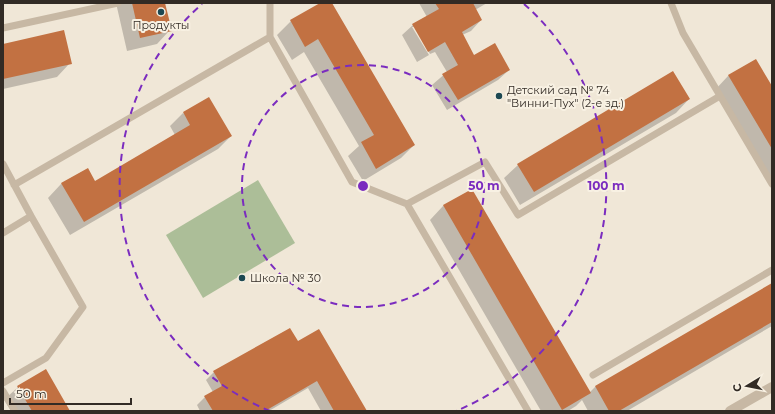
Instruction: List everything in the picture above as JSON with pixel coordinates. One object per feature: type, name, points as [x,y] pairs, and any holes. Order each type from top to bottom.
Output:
[{"type":"street","points":[[730,411],[772,387]]},
{"type":"lane","points":[[3,28],[118,3]]},
{"type":"lane","points":[[270,3],[270,37],[352,182],[408,204],[528,411]]},
{"type":"lane","points":[[671,3],[683,33],[772,184]]},
{"type":"lane","points":[[14,185],[270,37]]},
{"type":"lane","points":[[408,204],[485,162],[518,215],[720,96]]},
{"type":"lane","points":[[3,164],[83,307],[46,358],[3,383]]},
{"type":"lane","points":[[3,233],[31,216]]},
{"type":"lane","points":[[593,375],[772,270]]},
{"type":"lane","points":[[3,391],[14,411]]},
{"type":"green space","points":[[258,180],[295,243],[203,298],[166,235]]},
{"type":"building","points":[[132,3],[165,3],[172,31],[140,38]]},
{"type":"building","points":[[320,3],[332,3],[415,145],[376,169],[361,142],[374,135],[318,39],[305,47],[290,20]]},
{"type":"building","points":[[435,3],[473,3],[482,20],[462,32],[474,55],[495,43],[510,70],[458,100],[442,74],[458,65],[445,42],[428,52],[412,24],[439,9]]},
{"type":"building","points":[[64,30],[72,64],[3,79],[3,44]]},
{"type":"building","points":[[756,59],[772,86],[772,149],[728,75]]},
{"type":"building","points":[[673,71],[690,99],[534,192],[517,164]]},
{"type":"building","points":[[209,97],[232,136],[84,222],[61,183],[88,168],[95,181],[190,125],[183,112]]},
{"type":"building","points":[[472,189],[591,393],[562,410],[443,205]]},
{"type":"building","points":[[772,283],[772,322],[619,411],[609,411],[595,386]]},
{"type":"building","points":[[290,328],[298,341],[319,329],[367,411],[334,411],[317,381],[265,411],[213,411],[204,396],[222,386],[213,371]]},
{"type":"building","points":[[46,369],[70,411],[32,411],[17,386]]},
{"type":"place","name":"Продукты","points":[[161,12]]},
{"type":"place","name":"Детский сад № 74 \"Винни-Пух\" (2-е зд.)","points":[[499,96]]},
{"type":"place","name":"Школа № 30","points":[[242,278]]}]
